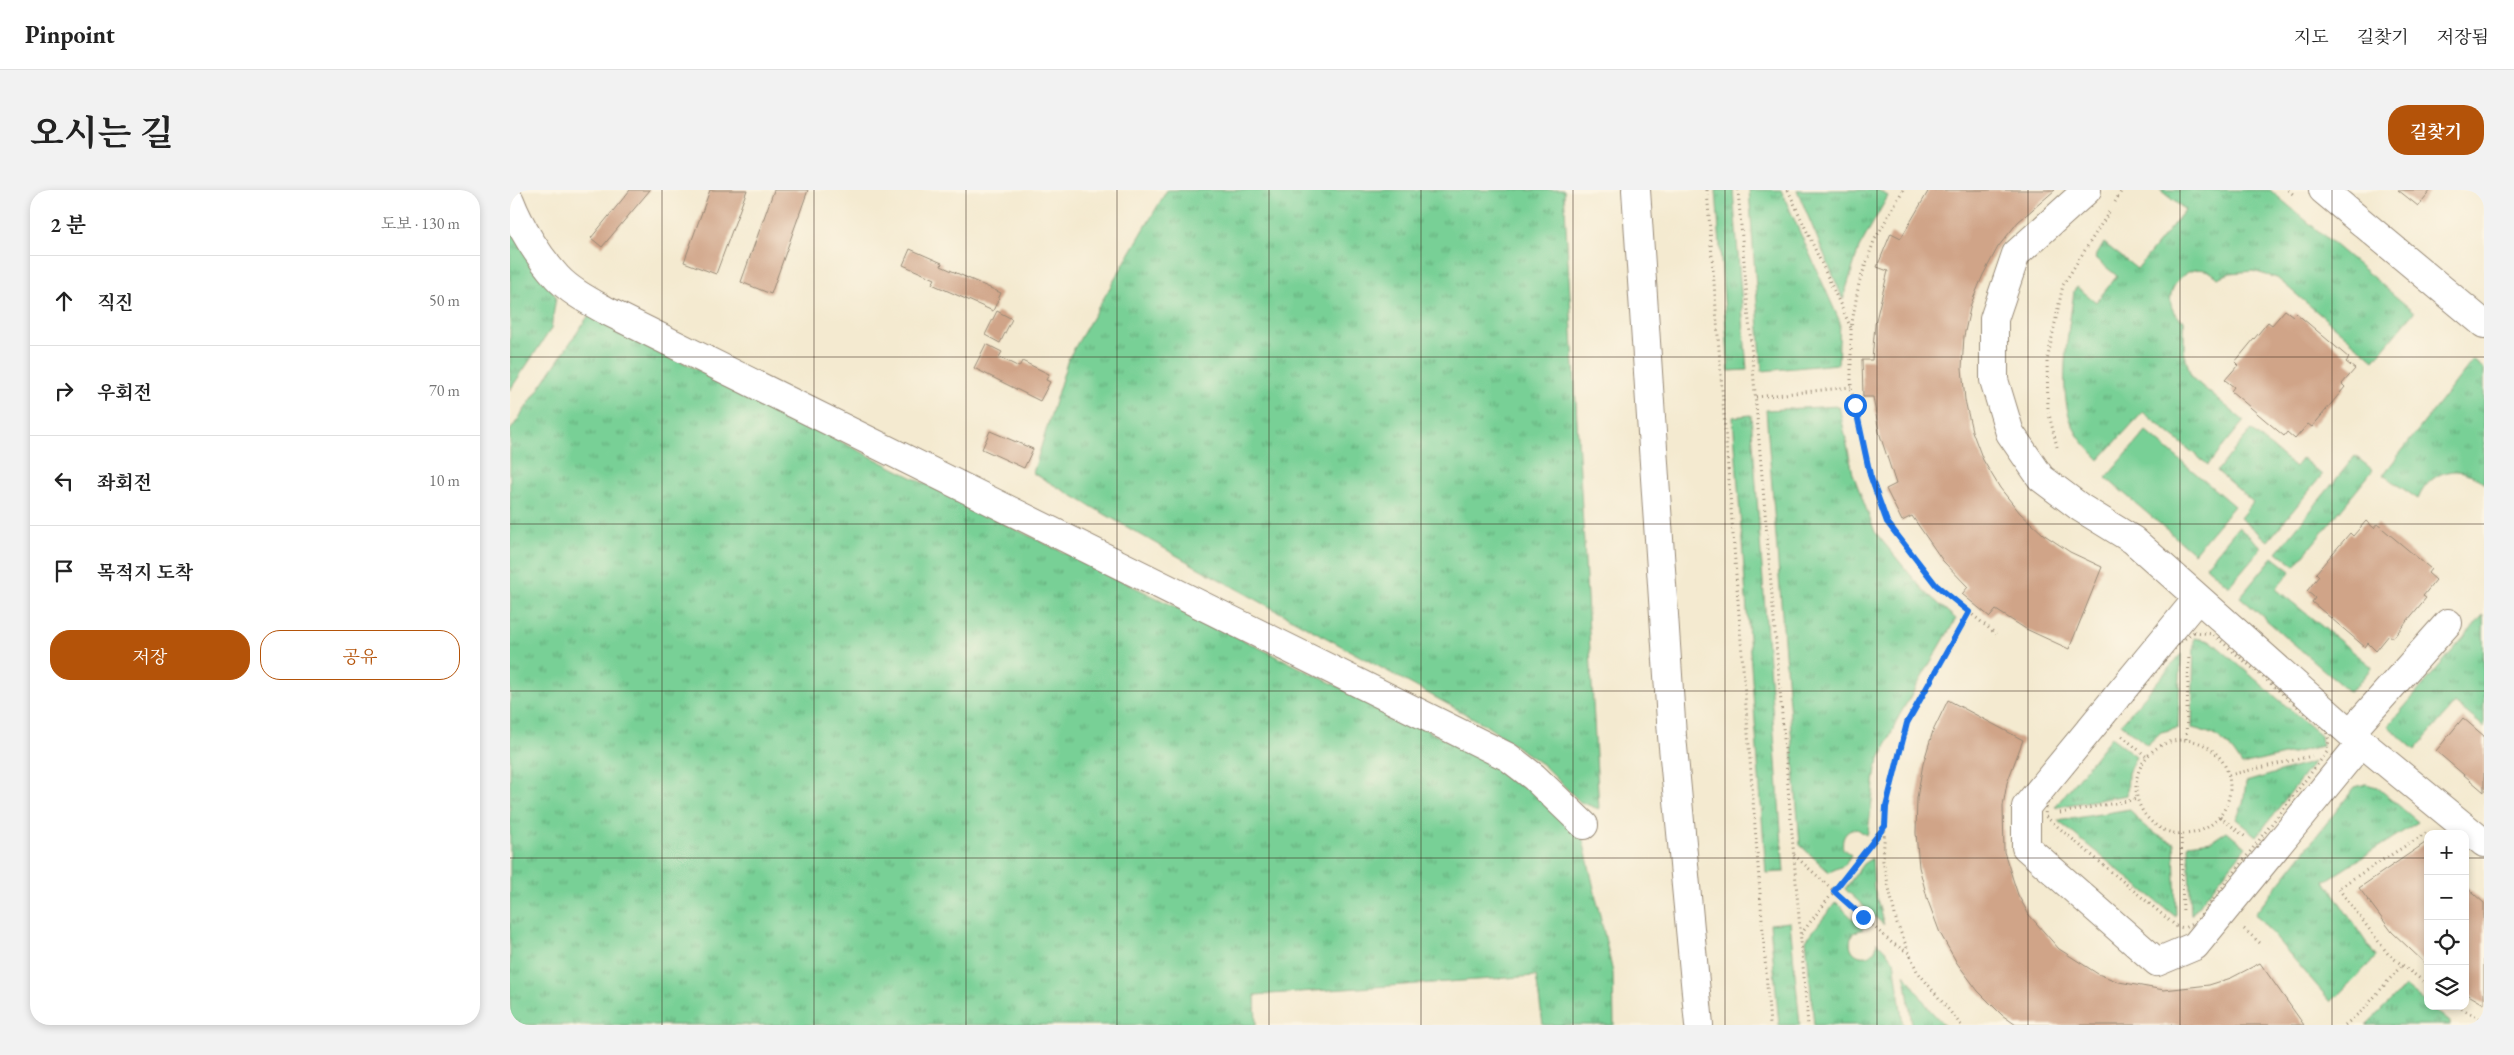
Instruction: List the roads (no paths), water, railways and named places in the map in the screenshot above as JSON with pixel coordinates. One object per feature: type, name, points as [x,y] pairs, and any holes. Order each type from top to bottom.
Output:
[{"type":"street","points":[[1636,190],[1672,736],[1699,1025]]},
{"type":"street","points":[[2087,190],[2016,254],[1994,319],[1994,380],[2010,434],[2041,478],[2081,508],[2133,540],[2355,738],[2484,843]]},
{"type":"street","points":[[2323,190],[2484,324]]},
{"type":"street","points":[[510,201],[538,252],[558,278],[580,295],[605,310],[1508,757],[1534,777],[1584,825]]},
{"type":"street","points":[[2197,599],[2026,807],[2026,847],[2157,962],[2195,946],[2355,738],[2448,623]]}]
